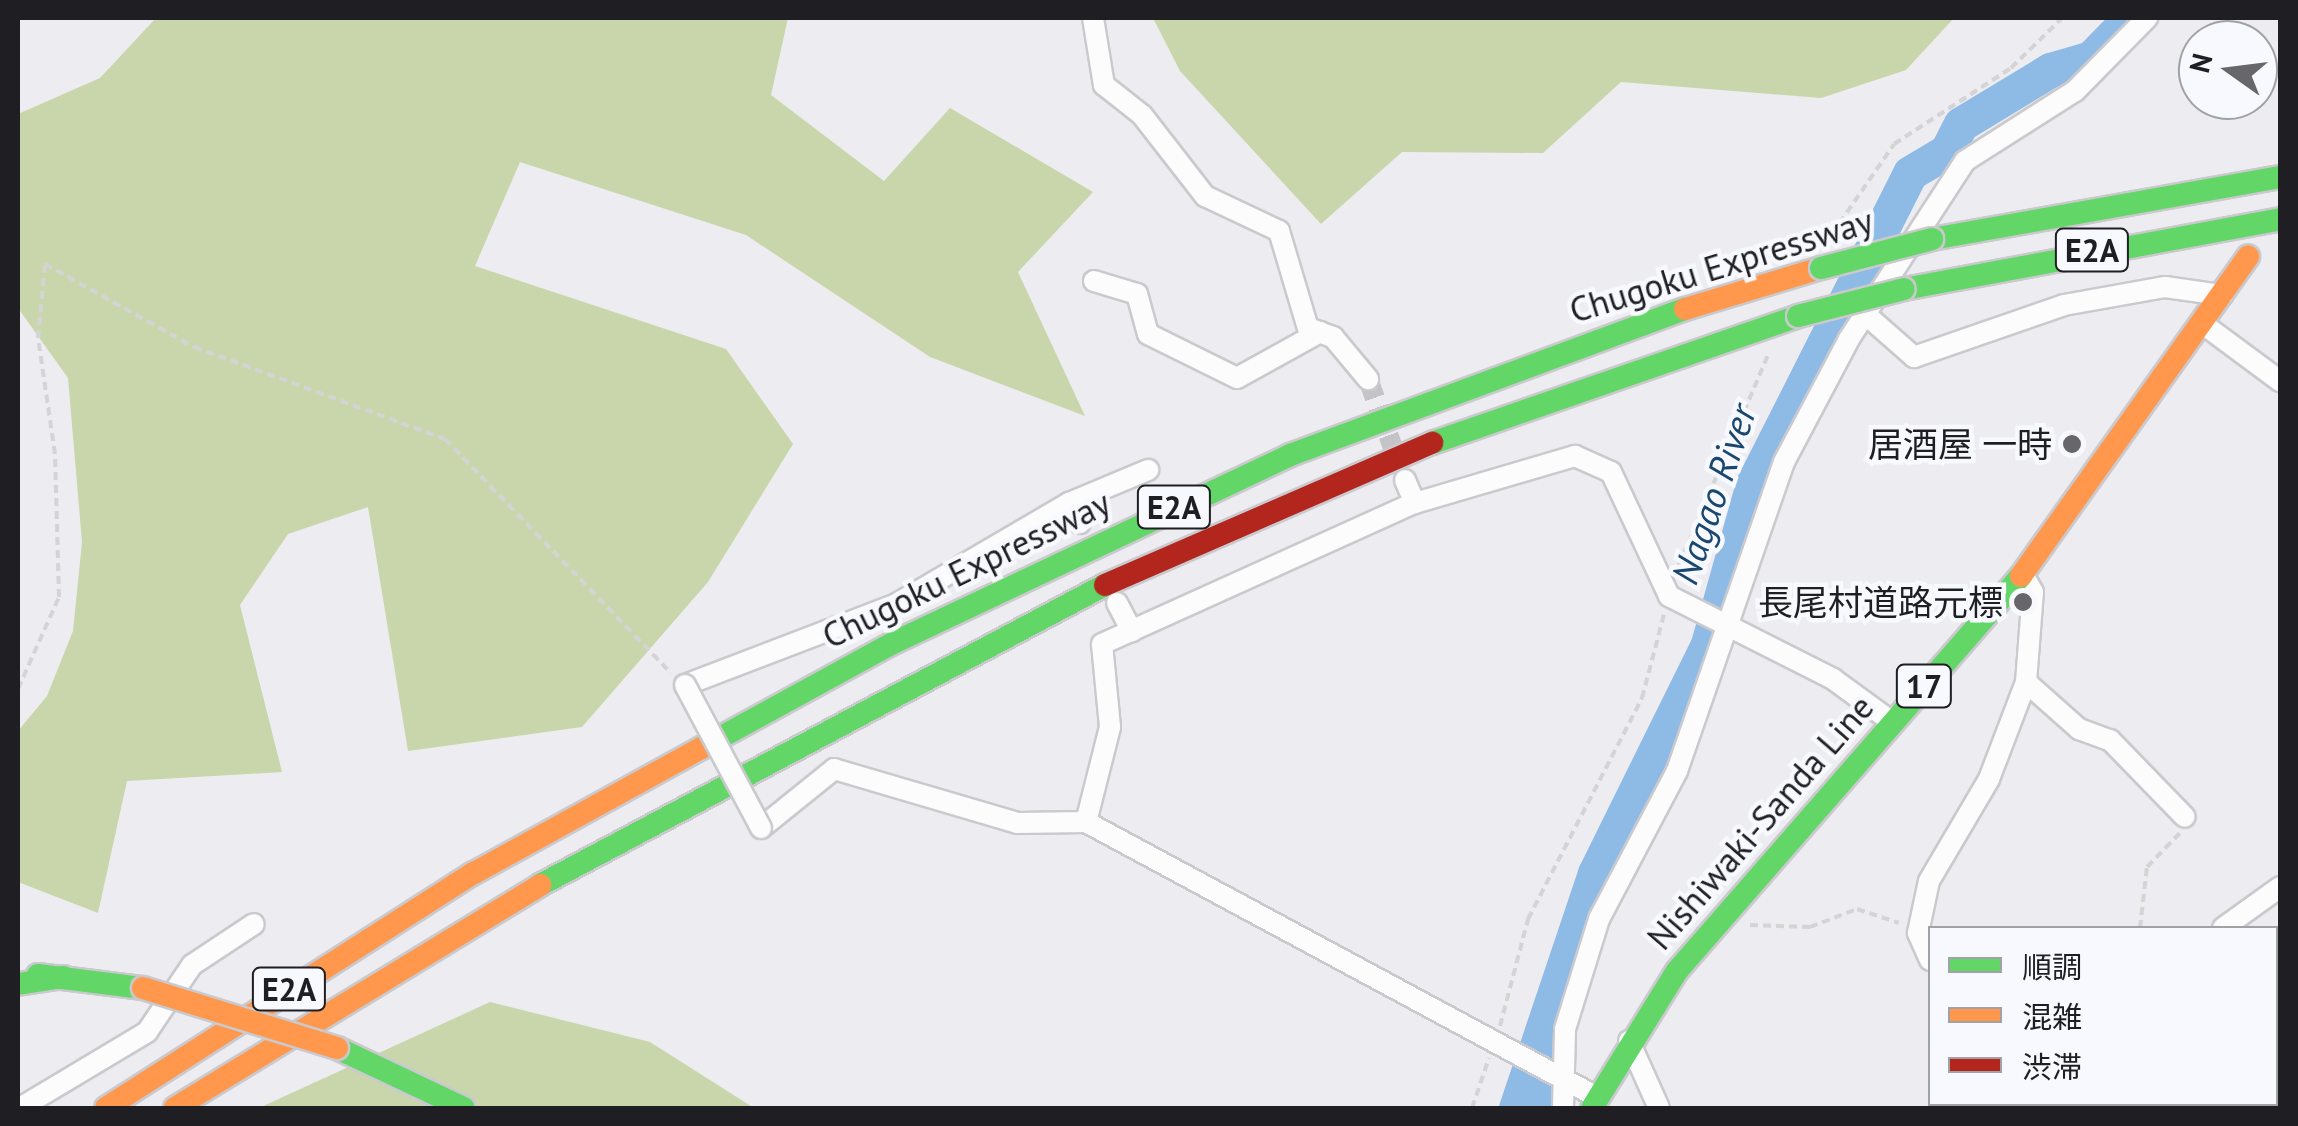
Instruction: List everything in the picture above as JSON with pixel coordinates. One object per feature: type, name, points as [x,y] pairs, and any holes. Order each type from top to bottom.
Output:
[{"type":"main road","name":"Chugoku Expressway","points":[[106,1108],[474,873],[562,824],[894,642],[1290,454],[1598,336],[1820,268],[1932,239],[2280,177]]},
{"type":"main road","name":"Chugoku Expressway","points":[[175,1108],[598,849],[1135,569],[1469,428],[1798,316],[1904,289],[2280,219]]},
{"type":"main road","name":"Nishiwaki-Sanda Line","points":[[1594,1102],[1629,1041],[1722,918],[2024,576],[2248,257]]},
{"type":"main road","points":[[18,974],[143,988],[337,1048],[464,1108]]},
{"type":"main road","points":[[18,984],[63,977]]},
{"type":"street","points":[[1093,18],[1104,85],[1142,115],[1205,196],[1280,231],[1296,307],[1368,379]]},
{"type":"street","points":[[1563,1108],[1559,1074],[1599,919],[1677,771],[1784,462],[1864,314],[1965,161],[2075,91],[2147,18]]},
{"type":"street","points":[[1094,281],[1136,294],[1148,334],[1237,378],[1320,332]]},
{"type":"street","points":[[1864,314],[1914,356],[2064,305],[2165,287],[2222,295]]},
{"type":"street","points":[[2202,324],[2280,381]]},
{"type":"street","points":[[1086,822],[1110,728],[1102,644],[1415,503],[1575,456],[1611,472],[1668,596],[1833,679],[1892,722]]},
{"type":"street","points":[[1148,470],[1069,503],[895,604],[685,685],[761,828],[834,769],[1017,823],[1086,822],[1559,1074],[1594,1102]]},
{"type":"street","points":[[1405,480],[1415,503]]},
{"type":"street","points":[[1069,503],[1080,523]]},
{"type":"street","points":[[1928,955],[1918,928],[1929,881],[1989,780],[2026,682],[2033,592],[2024,576]]},
{"type":"street","points":[[1117,604],[1132,631]]},
{"type":"street","points":[[2026,682],[2079,728],[2110,740],[2185,817]]},
{"type":"street","points":[[2225,926],[2280,887]]},
{"type":"street","points":[[20,1108],[147,1032],[192,966],[254,924]]},
{"type":"street","points":[[1629,1041],[1659,1108]]},
{"type":"path","points":[[1832,234],[1894,144],[2012,68],[2062,18]]},
{"type":"path","points":[[18,688],[59,598],[55,454],[38,338],[45,264],[194,347],[445,439],[685,685]]},
{"type":"path","points":[[1472,1108],[1496,1040],[1528,919],[1642,698],[1668,596],[1768,355]]},
{"type":"path","points":[[2140,926],[2147,867],[2185,817]]},
{"type":"path","points":[[1722,918],[1794,928],[1857,909],[1918,928]]},
{"type":"green space","points":[[156,18],[788,18],[771,95],[884,181],[950,108],[1093,192],[1018,272],[1085,416],[930,357],[746,235],[520,162],[475,266],[726,349],[793,444],[708,582],[582,727],[408,751],[368,507],[288,534],[240,605],[282,772],[127,781],[98,913],[18,882],[18,731],[47,696],[73,631],[82,542],[68,378],[18,308],[18,114],[100,78]]},
{"type":"green space","points":[[1153,18],[1954,18],[1906,70],[1821,98],[1621,82],[1543,153],[1402,152],[1321,224],[1180,71]]},
{"type":"green space","points":[[490,1002],[650,1042],[754,1108],[259,1108]]},
{"type":"waterway","name":"Nagao River","points":[[1516,1108],[1595,873],[1708,644],[1753,484],[1910,173],[1947,151],[1961,124],[2050,70],[2091,58],[2130,18]]},
{"type":"waterway","points":[[1544,1053],[1546,1108]]},
{"type":"tunnel","points":[[1368,379],[1399,464]]},
{"type":"traffic: fast","points":[[1932,239],[2280,177]]},
{"type":"traffic: fast","points":[[1904,289],[2280,219]]},
{"type":"traffic: fast","points":[[1821,268],[1932,239]]},
{"type":"traffic: fast","points":[[1798,316],[1904,289]]},
{"type":"traffic: fast","points":[[701,748],[895,642],[1290,455],[1685,309]]},
{"type":"traffic: fast","points":[[1432,443],[1798,316]]},
{"type":"traffic: fast","points":[[1592,1108],[1677,971],[2021,576]]},
{"type":"traffic: fast","points":[[540,885],[1105,585]]},
{"type":"traffic: fast","points":[[38,975],[143,988]]},
{"type":"traffic: fast","points":[[18,984],[63,977]]},
{"type":"traffic: fast","points":[[337,1048],[464,1108]]},
{"type":"traffic: slow","points":[[2021,576],[2248,257]]},
{"type":"traffic: slow","points":[[1685,309],[1821,268]]},
{"type":"traffic: slow","points":[[106,1108],[474,873],[701,748]]},
{"type":"traffic: slow","points":[[175,1108],[540,885]]},
{"type":"traffic: slow","points":[[143,988],[337,1048]]},
{"type":"traffic: jam","points":[[1105,585],[1432,443]]},
{"type":"place","name":"居酒屋 一時","points":[[2072,444]]},
{"type":"place","name":"長尾村道路元標","points":[[2023,602]]}]
